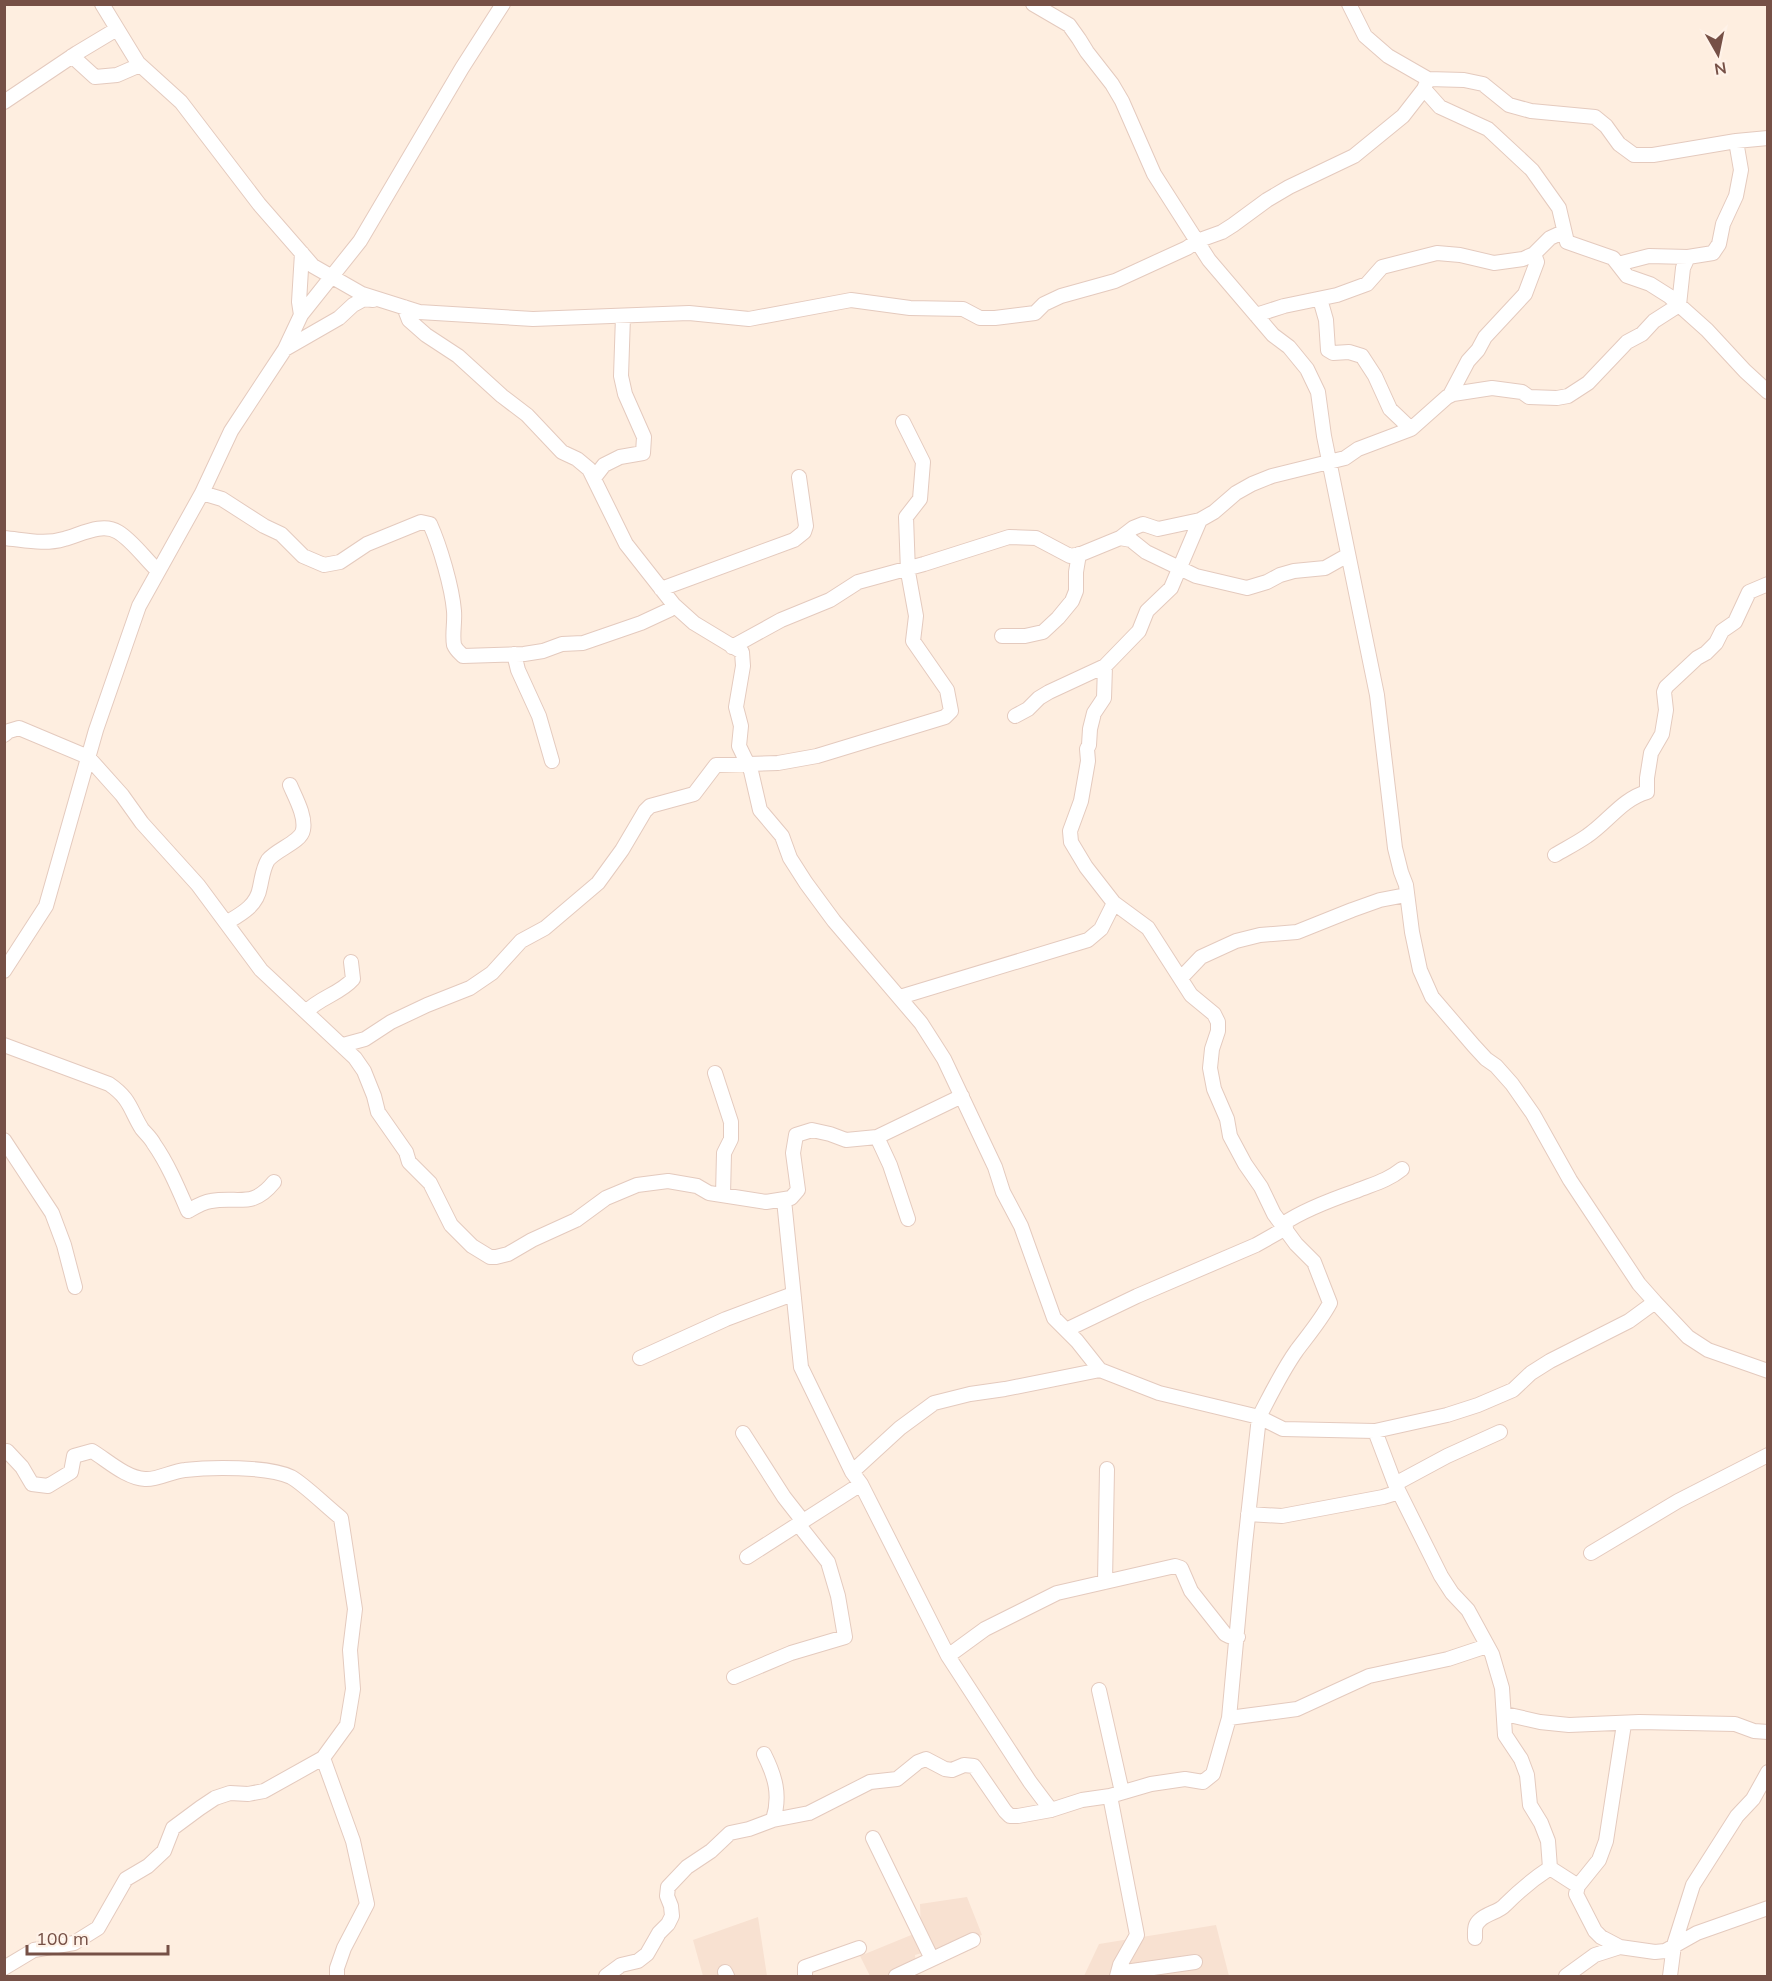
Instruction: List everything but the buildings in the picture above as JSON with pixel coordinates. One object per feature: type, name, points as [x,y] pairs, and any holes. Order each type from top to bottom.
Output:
[{"type":"street","points":[[102,4],[140,65],[182,102],[260,204],[313,266],[362,294],[419,312],[512,319],[689,312],[749,319],[851,300],[910,308],[963,309],[980,318],[1027,314],[1035,312],[1044,304],[1061,296],[1131,274],[1197,241],[1222,232],[1289,187],[1354,156],[1403,116],[1423,89],[1464,81],[1483,84],[1509,105],[1531,111],[1595,117],[1606,126],[1619,144],[1634,154],[1653,155],[1767,138]]},
{"type":"street","points":[[4,970],[46,906],[88,757],[139,606],[202,493],[231,431],[285,349],[301,315],[360,241],[462,68],[503,4]]},
{"type":"street","points":[[1033,4],[1069,25],[1112,84],[1132,121],[1154,174],[1209,260],[1273,335],[1289,347],[1307,369],[1318,393],[1324,436],[1377,695],[1395,848],[1406,885],[1419,970],[1432,997],[1474,1046],[1512,1084],[1533,1114],[1570,1180],[1639,1284],[1655,1302],[1688,1337],[1708,1350],[1767,1371]]},
{"type":"street","points":[[1349,4],[1365,36],[1435,102],[1453,115],[1488,129],[1532,170],[1559,208],[1567,243],[1613,258],[1627,276],[1650,284],[1669,296],[1707,330],[1767,392]]},
{"type":"street","points":[[4,102],[117,29]]},
{"type":"street","points":[[72,56],[95,77],[117,75],[140,65]]},
{"type":"street","points":[[1618,264],[1649,256],[1688,257],[1713,253],[1719,244],[1723,224],[1736,196],[1741,170],[1736,141]]},
{"type":"street","points":[[1256,315],[1284,306],[1320,299],[1367,284],[1382,267],[1437,253],[1460,255],[1494,263],[1509,262],[1534,254],[1550,238],[1563,232]]},
{"type":"street","points":[[301,315],[299,302],[302,253]]},
{"type":"street","points":[[732,647],[781,620],[830,600],[858,582],[1009,537],[1036,538],[1070,556],[1079,554],[1120,538],[1143,524],[1158,529],[1200,520],[1252,484],[1272,476],[1345,458],[1380,440],[1411,429],[1450,395],[1468,361],[1478,350],[1485,337],[1525,294],[1537,262],[1534,254]]},
{"type":"street","points":[[1679,305],[1683,267],[1688,257]]},
{"type":"street","points":[[285,349],[339,318],[352,305],[364,299],[381,301]]},
{"type":"street","points":[[1320,299],[1326,320],[1328,350],[1333,353],[1349,352],[1362,356],[1376,376],[1390,409],[1411,429]]},
{"type":"street","points":[[1450,395],[1492,388],[1522,392],[1529,397],[1568,396],[1588,383],[1627,342],[1679,305]]},
{"type":"street","points":[[404,307],[409,320],[426,335],[458,356],[502,396],[527,415],[562,453],[577,459],[589,469],[626,544],[674,605],[694,623],[742,652],[743,666],[736,707],[741,726],[739,746],[751,771],[760,810],[782,836],[790,858],[834,921],[921,1023],[944,1059],[995,1167],[1003,1192],[1021,1226],[1054,1318],[1100,1370],[1159,1393],[1259,1417],[1283,1429],[1374,1431],[1447,1415],[1513,1390],[1531,1373],[1550,1361],[1629,1322],[1655,1302]]},
{"type":"street","points":[[594,478],[604,465],[620,457],[643,453],[644,437],[625,393],[621,376],[623,316]]},
{"type":"street","points":[[343,1045],[365,1039],[391,1022],[442,997],[470,988],[492,973],[521,940],[545,928],[598,883],[650,806],[694,794],[716,765],[747,762],[778,763],[817,756],[945,717],[951,711],[947,690],[913,641],[916,616],[908,568],[906,517],[920,499],[923,462],[903,422]]},
{"type":"street","points":[[661,589],[794,540],[804,532],[806,526],[799,477]]},
{"type":"street","points":[[202,493],[222,499],[281,534],[303,556],[324,566],[340,562],[367,544],[421,522],[430,524],[451,595],[454,610],[455,649],[463,656],[543,651],[562,644],[584,643],[641,623],[674,605]]},
{"type":"street","points":[[1015,716],[1049,692],[1105,666],[1139,631],[1147,611],[1172,588],[1200,520]]},
{"type":"street","points":[[4,538],[44,543],[85,532],[108,529],[118,532],[158,571]]},
{"type":"street","points":[[1120,538],[1131,540],[1137,548],[1196,576],[1247,588],[1294,571],[1325,568],[1348,555]]},
{"type":"street","points":[[1002,636],[1025,636],[1043,632],[1058,618],[1072,601],[1076,591],[1079,554]]},
{"type":"street","points":[[1555,855],[1586,837],[1637,795],[1647,792],[1651,753],[1662,734],[1666,710],[1664,692],[1666,687],[1706,652],[1722,631],[1736,622],[1749,592],[1767,584]]},
{"type":"street","points":[[514,654],[518,670],[539,716],[552,761]]},
{"type":"street","points":[[606,1977],[621,1965],[638,1961],[647,1954],[672,1916],[667,1896],[668,1887],[687,1867],[711,1851],[730,1833],[750,1829],[773,1820],[809,1813],[870,1782],[897,1779],[918,1762],[926,1759],[945,1769],[952,1770],[964,1765],[974,1766],[999,1804],[1010,1816],[1051,1810],[1082,1800],[1116,1794],[1151,1784],[1185,1779],[1203,1782],[1213,1774],[1229,1718],[1259,1417],[1286,1368],[1330,1303],[1314,1262],[1296,1244],[1274,1214],[1261,1187],[1230,1136],[1227,1119],[1214,1089],[1210,1068],[1218,1022],[1214,1014],[1191,995],[1148,928],[1114,903],[1081,861],[1070,838],[1081,801],[1088,762],[1090,729],[1094,713],[1104,698],[1105,666]]},
{"type":"street","points":[[6,731],[19,728],[88,757],[110,781],[142,823],[198,885],[261,970],[355,1058],[364,1071],[378,1112],[406,1152],[409,1162],[430,1183],[451,1226],[472,1246],[490,1257],[508,1254],[576,1220],[606,1198],[637,1185],[668,1181],[697,1186],[709,1193],[766,1202],[784,1200],[796,1195],[798,1190],[793,1153],[796,1135],[812,1130],[846,1140],[877,1137],[962,1096]]},
{"type":"street","points":[[226,923],[251,906],[260,891],[263,869],[268,861],[277,851],[302,834],[304,828],[301,815],[290,785]]},
{"type":"street","points":[[1181,978],[1201,957],[1236,941],[1260,935],[1297,932],[1380,900],[1406,895]]},
{"type":"street","points":[[900,997],[1088,940],[1101,929],[1114,903]]},
{"type":"street","points":[[306,1012],[314,1003],[346,987],[353,980],[351,962]]},
{"type":"street","points":[[4,1045],[109,1084],[116,1089],[133,1108],[143,1130],[154,1143],[188,1211],[210,1201],[250,1200],[265,1193],[274,1182]]},
{"type":"street","points":[[715,1073],[731,1122],[731,1139],[724,1153],[723,1195]]},
{"type":"street","points":[[877,1137],[890,1165],[908,1219]]},
{"type":"street","points":[[4,1140],[52,1213],[64,1245],[75,1287]]},
{"type":"street","points":[[1066,1330],[1137,1296],[1256,1245],[1300,1215],[1389,1179],[1402,1169]]},
{"type":"street","points":[[784,1200],[801,1367],[852,1472],[861,1484],[948,1656],[1030,1782],[1051,1810]]},
{"type":"street","points":[[640,1358],[726,1319],[793,1294]]},
{"type":"street","points":[[852,1472],[900,1428],[934,1403],[970,1394],[1100,1370]]},
{"type":"street","points":[[1374,1431],[1397,1488],[1441,1576],[1452,1593],[1468,1610],[1492,1654],[1502,1688],[1505,1735],[1521,1759],[1527,1775],[1530,1805],[1548,1841],[1550,1868]]},
{"type":"street","points":[[1248,1514],[1282,1516],[1383,1497],[1447,1456],[1500,1432]]},
{"type":"street","points":[[734,1677],[791,1653],[844,1637],[838,1596],[828,1562],[743,1433]]},
{"type":"street","points":[[4,1452],[7,1451],[22,1467],[32,1484],[48,1486],[71,1472],[74,1456],[92,1451],[115,1466],[145,1479],[184,1470],[223,1469],[265,1471],[291,1477],[341,1518],[355,1609],[350,1650],[353,1689],[347,1725],[323,1758],[264,1791],[248,1794],[230,1793],[215,1798],[173,1828],[164,1851],[148,1866],[126,1879],[98,1928],[74,1943],[34,1950],[4,1968]]},
{"type":"street","points":[[1591,1553],[1678,1501],[1767,1455]]},
{"type":"street","points":[[1106,1582],[1107,1469]]},
{"type":"street","points":[[747,1557],[861,1484]]},
{"type":"street","points":[[948,1656],[985,1629],[1057,1593],[1178,1566],[1182,1568],[1191,1591],[1225,1634],[1238,1636]]},
{"type":"street","points":[[1229,1718],[1297,1709],[1369,1676],[1448,1659],[1487,1646]]},
{"type":"street","points":[[1099,1690],[1137,1935],[1120,1965],[1118,1975],[1195,1962]]},
{"type":"street","points":[[1505,1714],[1540,1722],[1569,1725],[1639,1722],[1735,1724],[1754,1731],[1767,1732]]},
{"type":"street","points":[[1624,1724],[1606,1841],[1599,1860],[1578,1886],[1576,1894],[1595,1931],[1601,1937],[1620,1947],[1654,1952],[1665,1951],[1697,1932],[1767,1908]]},
{"type":"street","points":[[764,1754],[773,1772],[778,1792],[777,1808],[773,1820]]},
{"type":"street","points":[[323,1758],[353,1841],[367,1904],[344,1948],[337,1968],[337,1977]]},
{"type":"street","points":[[1670,1977],[1674,1946],[1694,1885],[1713,1850],[1737,1816],[1753,1799],[1767,1772]]},
{"type":"street","points":[[873,1838],[932,1959]]},
{"type":"street","points":[[1550,1868],[1578,1886]]},
{"type":"street","points":[[1475,1938],[1474,1927],[1479,1920],[1504,1906],[1529,1881],[1550,1868]]},
{"type":"street","points":[[896,1977],[973,1940]]},
{"type":"street","points":[[1566,1977],[1595,1955],[1620,1947]]},
{"type":"street","points":[[805,1977],[805,1967],[859,1948]]},
{"type":"shaded area","points":[[967,1897],[982,1935],[915,1955],[918,1976],[870,1976],[860,1956],[921,1931],[920,1904]]},
{"type":"shaded area","points":[[758,1917],[767,1976],[703,1976],[693,1940]]},
{"type":"shaded area","points":[[1216,1925],[1229,1976],[1084,1976],[1099,1944]]}]
